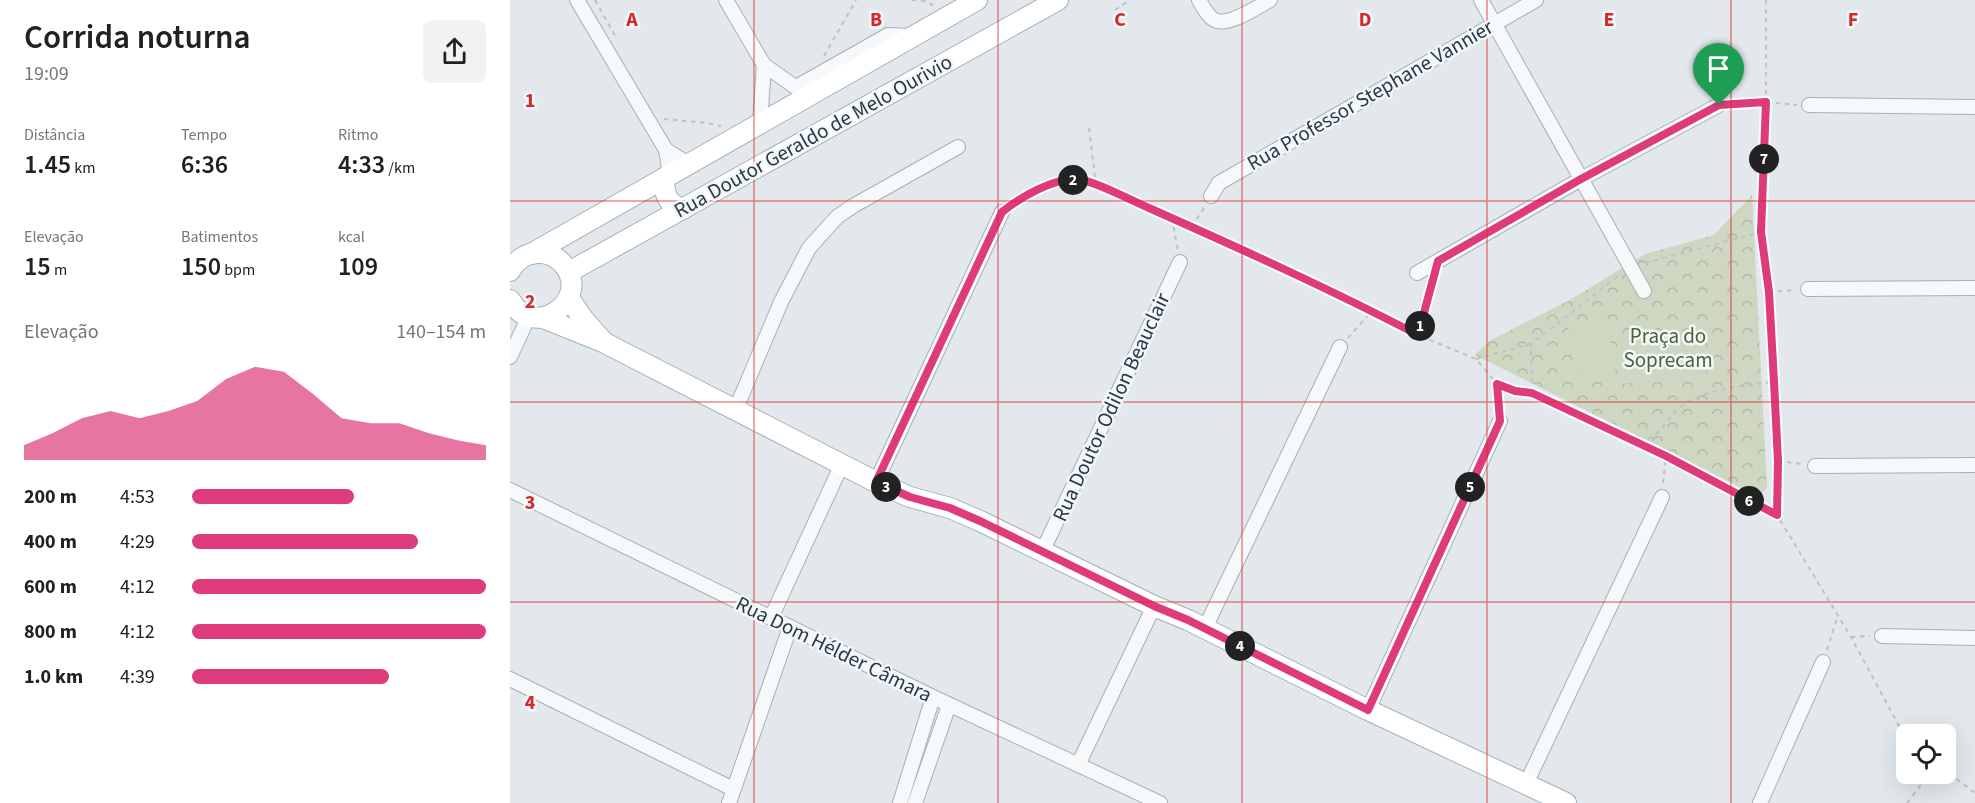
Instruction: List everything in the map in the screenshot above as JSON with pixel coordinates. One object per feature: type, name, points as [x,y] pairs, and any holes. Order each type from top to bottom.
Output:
[{"type":"street","points":[[578,0],[666,150],[667,198],[683,209]]},
{"type":"street","points":[[726,0],[764,65],[802,91],[817,75],[888,35],[912,36]]},
{"type":"street","name":"Rua Doutor Geraldo de Melo Ourivio","points":[[569,272],[683,209],[1031,8],[1058,0]]},
{"type":"street","points":[[1199,0],[1211,18],[1223,21],[1245,14],[1270,0]]},
{"type":"street","points":[[1481,0],[1644,291]]},
{"type":"street","name":"Rua Professor Stephane Vannier","points":[[1211,196],[1219,183],[1536,0]]},
{"type":"street","name":"Rua Doutor Geraldo de Melo Ourivio","points":[[511,268],[521,258],[760,123],[802,91],[912,36],[963,6]]},
{"type":"street","points":[[760,123],[764,65]]},
{"type":"street","points":[[1418,273],[1581,179],[1719,105]]},
{"type":"street","points":[[1809,105],[1975,107]]},
{"type":"street","points":[[735,411],[794,276],[809,248],[822,232],[837,217],[853,206],[958,147]]},
{"type":"street","points":[[666,150],[689,164]]},
{"type":"street","points":[[876,482],[1002,212]]},
{"type":"street","points":[[527,314],[554,314],[563,308],[569,298],[572,285],[569,272],[564,264],[549,254],[531,254]]},
{"type":"street","name":"Rua Doutor Odilon Beauclair","points":[[1042,552],[1180,262]]},
{"type":"street","points":[[1808,289],[1975,288]]},
{"type":"street","points":[[569,298],[603,342]]},
{"type":"street","points":[[510,300],[517,310],[603,342],[876,482],[910,497],[950,508],[1566,803]]},
{"type":"street","points":[[510,357],[527,314]]},
{"type":"street","points":[[1204,628],[1340,348]]},
{"type":"street","points":[[1368,710],[1500,421]]},
{"type":"street","points":[[771,618],[842,464]]},
{"type":"street","points":[[1815,466],[1975,465]]},
{"type":"street","name":"Rua Dom Hélder Câmara","points":[[510,490],[933,698],[1160,803]]},
{"type":"street","points":[[1526,784],[1662,497]]},
{"type":"street","points":[[1078,765],[1154,606]]},
{"type":"street","points":[[729,803],[790,627]]},
{"type":"street","points":[[1882,636],[1975,638]]},
{"type":"street","points":[[1760,803],[1823,662]]},
{"type":"street","points":[[510,679],[733,789]]},
{"type":"street","points":[[900,803],[933,698]]},
{"type":"street","points":[[915,803],[949,705]]},
{"type":"path","points":[[595,0],[618,41]]},
{"type":"path","points":[[817,75],[816,70],[856,0]]},
{"type":"path","points":[[912,0],[963,6]]},
{"type":"path","points":[[1115,10],[1130,0]]},
{"type":"path","points":[[1766,0],[1766,102],[1761,232],[1769,292],[1778,461],[1777,515]]},
{"type":"path","points":[[1719,105],[1766,102],[1809,105]]},
{"type":"path","points":[[664,119],[708,123],[724,127],[731,140]]},
{"type":"path","points":[[1089,128],[1096,185]]},
{"type":"path","points":[[1002,212],[1014,202],[1062,182],[1078,179],[1096,185],[1192,227],[1372,311],[1418,335],[1476,359],[1497,384],[1515,391],[1532,393],[1637,442],[1777,515],[1851,637],[1898,724]]},
{"type":"path","points":[[1192,227],[1211,196]]},
{"type":"path","points":[[1172,218],[1180,262]]},
{"type":"path","points":[[1476,359],[1531,344],[1630,267],[1761,232]]},
{"type":"path","points":[[1418,335],[1438,261]]},
{"type":"path","points":[[1769,292],[1808,289]]},
{"type":"path","points":[[1340,348],[1372,311]]},
{"type":"path","points":[[1531,344],[1532,393]]},
{"type":"path","points":[[1637,442],[1651,439],[1677,410],[1691,401],[1741,386],[1774,382]]},
{"type":"path","points":[[1497,384],[1500,421]]},
{"type":"path","points":[[1662,497],[1666,456]]},
{"type":"path","points":[[1778,461],[1815,466]]},
{"type":"path","points":[[1823,662],[1838,615]]},
{"type":"path","points":[[1851,637],[1882,636]]},
{"type":"path","points":[[1956,779],[1975,793]]},
{"type":"path","points":[[1909,802],[1921,784]]},
{"type":"green space","name":"Praça do Soprecam","points":[[1752,195],[1767,488],[1756,499],[1738,486],[1475,355],[1489,341],[1568,301],[1645,254],[1714,235]]},
{"type":"green space","points":[[1607,316],[1616,377],[1580,383],[1568,326]]},
{"type":"green space","points":[[1701,328],[1708,371],[1623,384],[1617,344]]},
{"type":"route","points":[[1766,102],[1761,232],[1769,292],[1778,461],[1777,515],[1637,442],[1532,393],[1515,391],[1497,384],[1500,421],[1368,710],[1188,620],[1154,606],[980,521],[950,508],[910,497],[876,482],[1002,212],[1014,202],[1047,186],[1078,179],[1096,185],[1192,227],[1418,335],[1438,261],[1581,179],[1719,105],[1766,102]]}]
